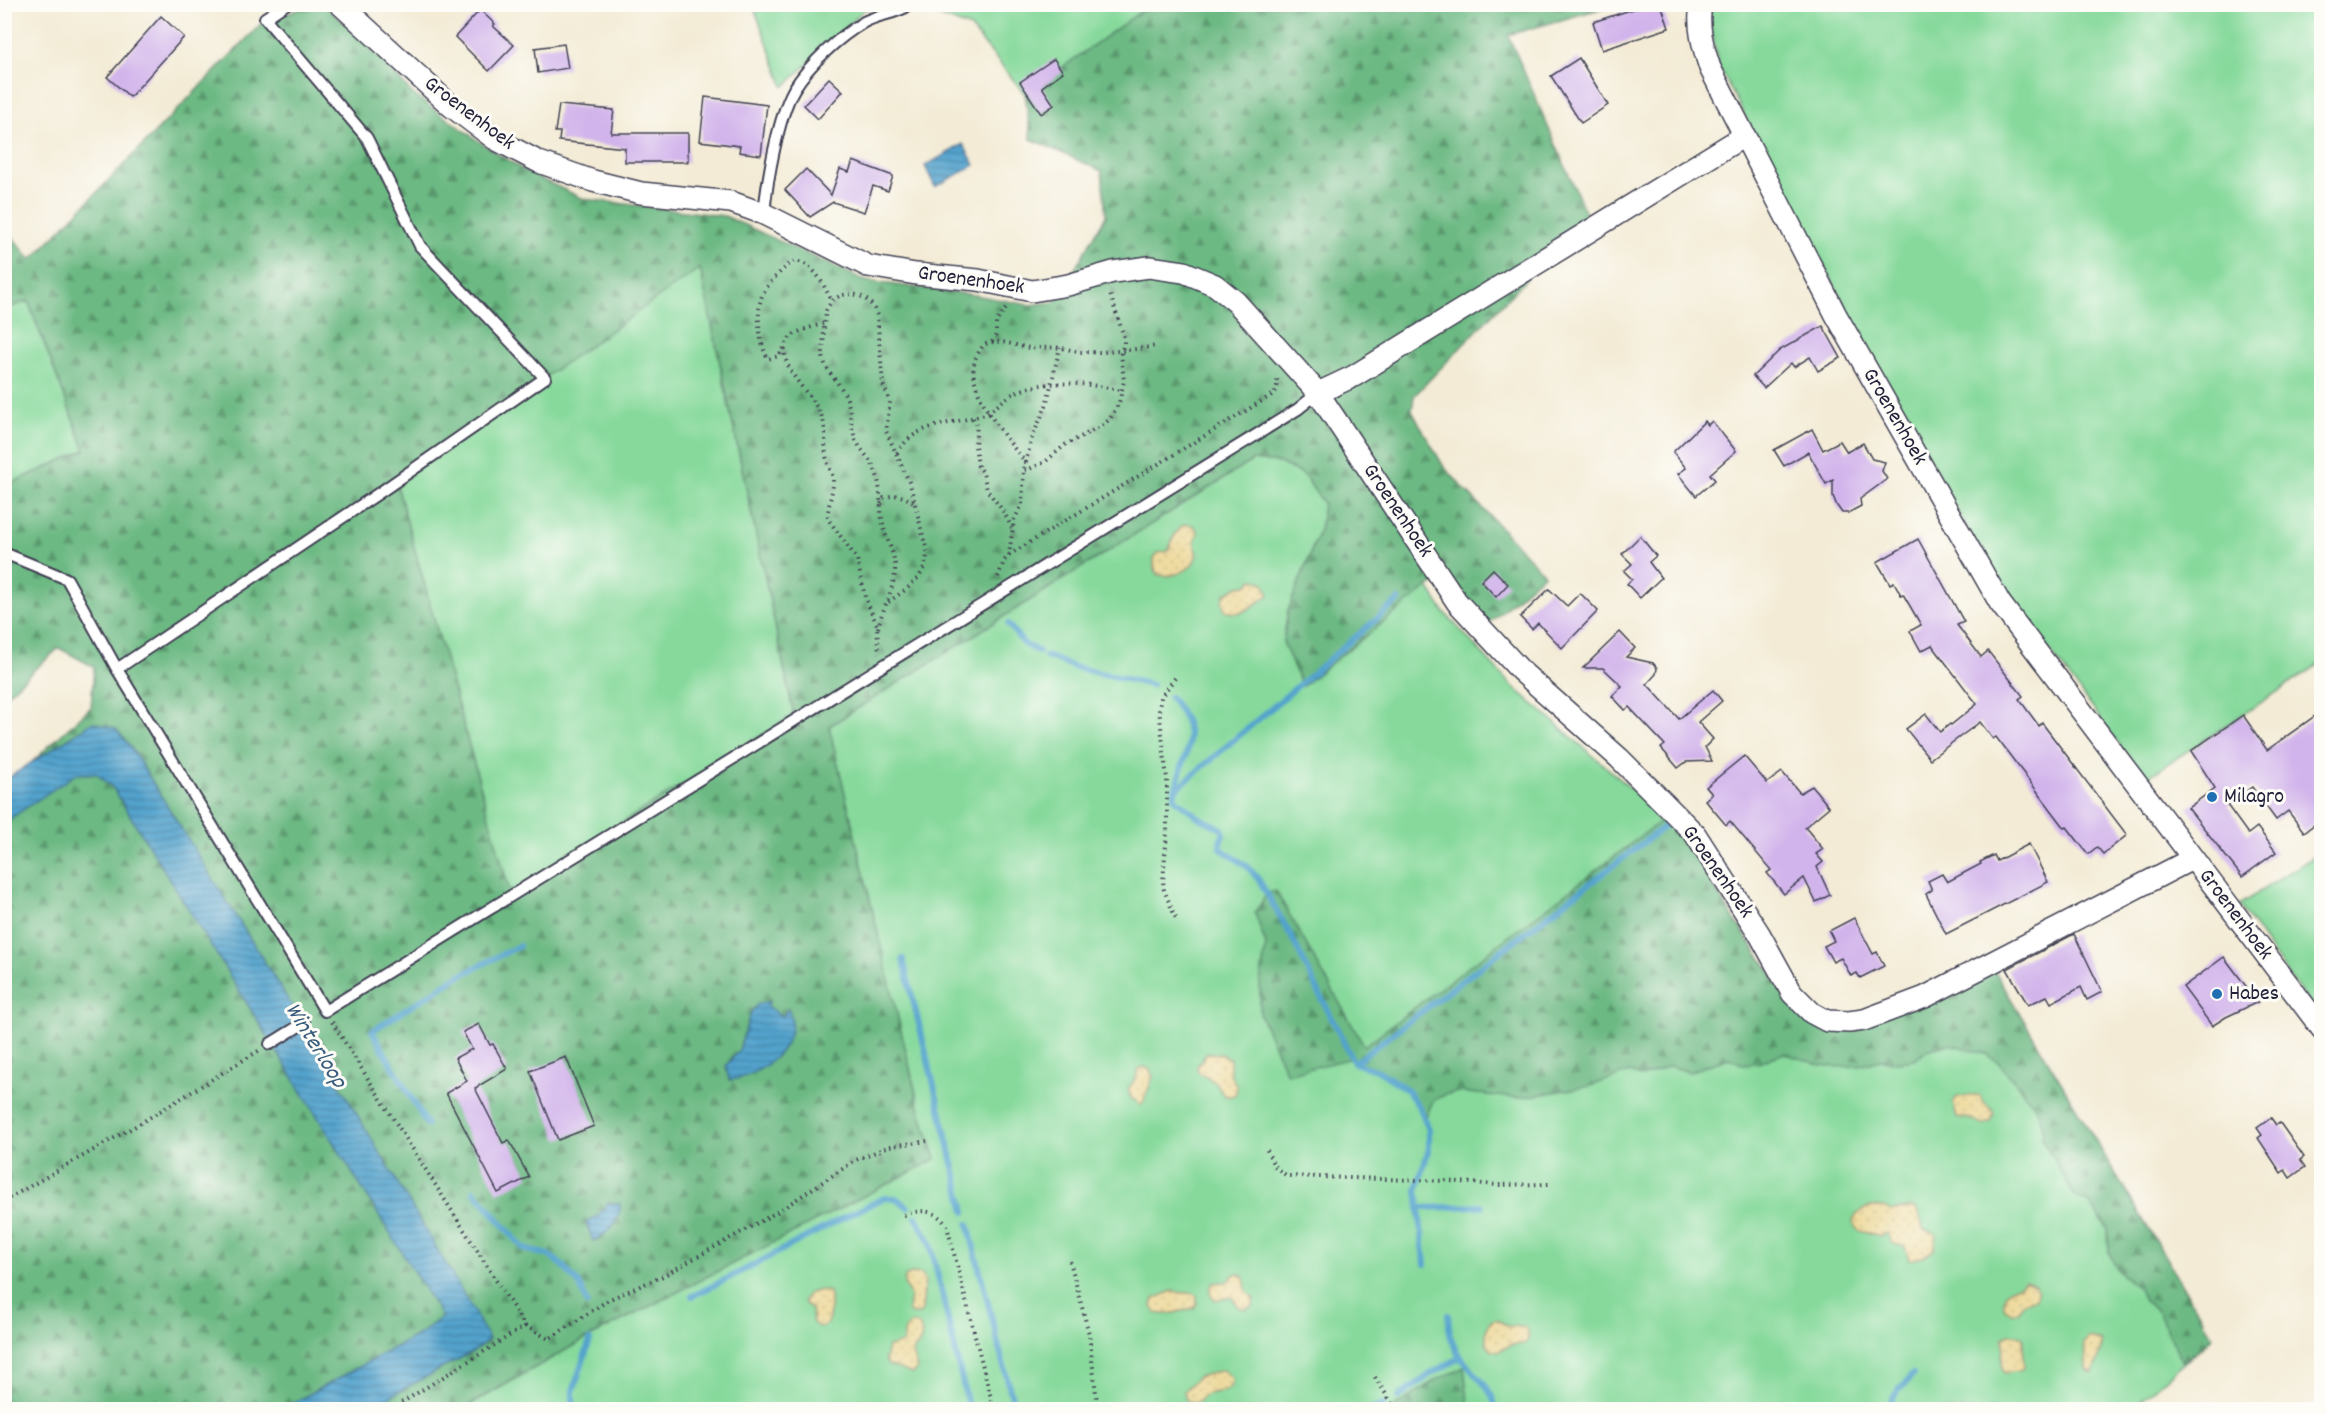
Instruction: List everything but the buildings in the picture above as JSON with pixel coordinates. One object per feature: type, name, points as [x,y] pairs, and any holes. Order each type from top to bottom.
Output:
[{"type":"street","name":"Groenenhoek","points":[[340,4],[451,106],[495,139],[538,162],[593,182],[641,193],[730,202],[764,214],[868,266],[915,274],[978,280],[1032,291],[1068,285],[1113,272],[1149,267],[1184,272],[1215,285],[1236,302],[1318,393],[1457,602],[1521,671],[1619,758],[1695,834],[1760,935],[1792,993],[1812,1013],[1827,1021],[1864,1020],[1925,996],[2192,859]]},
{"type":"street","name":"Groenenhoek","points":[[1701,4],[1702,46],[1710,68],[1744,136],[1836,315],[2001,603],[2322,1029]]},
{"type":"street","points":[[1318,393],[1354,376],[1744,136]]},
{"type":"lane","points":[[117,669],[545,378],[420,246],[367,138],[265,18],[286,4]]},
{"type":"lane","points":[[764,214],[774,153],[786,107],[795,89],[816,62],[865,21],[904,9],[911,4]]},
{"type":"lane","points":[[4,553],[67,579],[117,669],[325,1011],[1298,409],[1318,393]]},
{"type":"lane","points":[[270,1044],[304,1023]]},
{"type":"path","points":[[785,348],[778,356],[768,359],[759,317],[761,298],[779,272],[795,261],[806,264],[813,269],[832,302]]},
{"type":"path","points":[[1098,296],[1116,291]]},
{"type":"path","points":[[1024,471],[1031,466],[1045,462],[1065,445],[1103,425],[1119,403],[1124,374],[1121,350],[1124,337],[1110,293]]},
{"type":"path","points":[[875,671],[878,659],[878,628],[893,584],[895,560],[883,527],[876,471],[857,444],[846,397],[823,359],[825,332],[823,324],[826,310],[832,302],[850,294],[863,296],[874,306],[883,384],[890,402],[886,430],[888,439],[897,453],[910,484],[926,543],[927,564],[919,578],[887,603]]},
{"type":"path","points":[[992,342],[996,335],[996,322],[1007,306],[1013,308]]},
{"type":"path","points":[[823,324],[796,334],[786,342],[785,348],[791,371],[822,417],[826,435],[826,458],[833,478],[828,519],[857,559],[865,597],[878,628]]},
{"type":"path","points":[[1026,463],[989,412],[977,388],[973,366],[975,357],[982,347],[992,342],[1005,342],[1033,348],[1060,348],[1081,352],[1156,346]]},
{"type":"path","points":[[1009,555],[1014,520],[1022,506],[1024,471],[1032,438],[1046,406],[1060,348]]},
{"type":"path","points":[[998,595],[999,570],[1009,555],[1275,393],[1278,382],[1276,376]]},
{"type":"path","points":[[897,453],[907,438],[925,429],[974,418],[989,412],[1014,393],[1050,385],[1096,385],[1122,391]]},
{"type":"path","points":[[974,418],[977,425],[975,445],[978,466],[983,471],[987,490],[1003,510],[1012,528]]},
{"type":"path","points":[[880,504],[884,498],[896,495],[904,496],[914,503]]},
{"type":"path","points":[[1175,678],[1161,697],[1160,709],[1167,779],[1167,832],[1163,880],[1164,890],[1177,921]]},
{"type":"path","points":[[325,1011],[525,1326],[549,1339],[610,1299],[663,1276],[777,1212],[856,1160],[890,1146],[928,1141]]},
{"type":"path","points":[[4,1201],[270,1044]]},
{"type":"path","points":[[1267,1150],[1274,1166],[1287,1176],[1497,1185],[1550,1184]]},
{"type":"path","points":[[904,1215],[915,1211],[933,1212],[941,1217],[947,1226],[994,1410]]},
{"type":"path","points":[[1070,1261],[1089,1334],[1098,1410]]},
{"type":"path","points":[[390,1410],[525,1326]]},
{"type":"path","points":[[1375,1377],[1396,1410]]},
{"type":"green space","points":[[1716,4],[2321,5],[2321,663],[2145,779],[1991,571],[1864,341],[1718,65],[1709,15]]},
{"type":"green space","points":[[311,5],[324,5],[362,39],[413,94],[487,147],[530,174],[584,199],[725,216],[866,281],[975,295],[1029,305],[1055,302],[1106,216],[1102,171],[1031,139],[1025,94],[1150,5],[1614,5],[1508,35],[1587,216],[1414,396],[1412,411],[1444,467],[1544,574],[1482,629],[1442,579],[1428,587],[1302,686],[1283,642],[1288,611],[1321,526],[1323,503],[1304,475],[1280,463],[1253,460],[829,726],[920,1111],[936,1159],[576,1344],[462,1409],[5,1409],[5,783],[19,774],[91,707],[94,667],[59,648],[5,696],[5,486],[85,450],[28,301],[5,309],[4,227],[31,260],[264,21]],"holes":[[[700,268],[794,715],[510,893],[396,482]]]},
{"type":"green space","points":[[753,5],[893,5],[864,10],[784,87]]},
{"type":"green space","points":[[910,5],[1150,5],[1025,94],[971,28]]},
{"type":"green space","points":[[700,268],[794,716],[510,894],[396,482]]},
{"type":"green space","points":[[28,301],[85,450],[5,486],[5,309]]},
{"type":"green space","points":[[1253,460],[1280,463],[1304,475],[1323,503],[1321,526],[1288,611],[1283,642],[1302,686],[1428,587],[1444,612],[1509,683],[1665,818],[1792,1003],[1822,1028],[1993,969],[2213,1337],[2130,1410],[462,1410],[576,1344],[936,1159],[920,1111],[828,727]]},
{"type":"green space","points":[[1665,818],[1677,830],[1792,1003],[1822,1028],[1993,969],[2213,1337],[2182,1362],[2158,1311],[2144,1301],[2139,1288],[2117,1269],[2109,1253],[2108,1229],[2090,1204],[2074,1195],[2042,1139],[2043,1128],[2038,1110],[1997,1061],[1984,1053],[1949,1044],[1930,1049],[1914,1060],[1896,1062],[1881,1060],[1859,1066],[1835,1067],[1817,1064],[1784,1053],[1758,1063],[1742,1064],[1729,1058],[1689,1072],[1670,1066],[1642,1077],[1630,1072],[1590,1086],[1518,1098],[1458,1092],[1444,1095],[1433,1101],[1425,1119],[1412,1097],[1395,1080],[1376,1070],[1357,1064],[1351,1058],[1287,1074],[1260,1014],[1260,983],[1266,945],[1255,913],[1267,893],[1276,891],[1364,1046]]},
{"type":"green space","points":[[2321,852],[2321,1021],[2239,905]]},
{"type":"green space","points":[[1464,1367],[1469,1409],[1391,1409],[1434,1381]]},
{"type":"sand","points":[[1186,524],[1194,526],[1198,533],[1195,540],[1194,562],[1181,572],[1159,575],[1154,568],[1154,558],[1158,553],[1168,551],[1176,532]]},
{"type":"sand","points":[[1253,579],[1264,583],[1268,596],[1242,612],[1231,613],[1225,610],[1222,602],[1225,594],[1238,586],[1247,585]]},
{"type":"sand","points":[[1207,1053],[1221,1054],[1230,1059],[1230,1074],[1237,1087],[1236,1093],[1232,1096],[1224,1096],[1216,1083],[1198,1072],[1197,1066]]},
{"type":"sand","points":[[1144,1067],[1150,1070],[1153,1077],[1142,1105],[1131,1098],[1128,1089],[1136,1078],[1138,1069]]},
{"type":"sand","points":[[1980,1095],[1984,1103],[1994,1112],[1991,1122],[1983,1125],[1970,1119],[1957,1117],[1953,1104],[1957,1097]]},
{"type":"sand","points":[[1868,1207],[1884,1207],[1891,1211],[1915,1208],[1923,1229],[1936,1234],[1935,1248],[1930,1253],[1916,1259],[1909,1259],[1905,1247],[1892,1243],[1888,1233],[1880,1236],[1860,1231],[1853,1221],[1857,1214]]},
{"type":"sand","points":[[913,1273],[922,1274],[925,1280],[922,1311],[919,1314],[911,1314],[908,1310],[910,1296],[904,1283],[905,1277]]},
{"type":"sand","points":[[1235,1274],[1244,1277],[1246,1290],[1254,1299],[1252,1306],[1246,1309],[1239,1307],[1232,1297],[1216,1300],[1210,1293],[1213,1283],[1227,1282]]},
{"type":"sand","points":[[2025,1281],[2035,1285],[2036,1299],[2024,1302],[2018,1312],[2011,1312],[2004,1307],[2005,1295]]},
{"type":"sand","points":[[821,1290],[829,1292],[830,1307],[828,1323],[819,1327],[813,1323],[811,1308],[805,1304],[804,1300],[809,1293]]},
{"type":"sand","points":[[1172,1291],[1197,1296],[1194,1308],[1171,1314],[1156,1313],[1152,1306],[1154,1299]]},
{"type":"sand","points":[[1496,1319],[1508,1326],[1525,1327],[1528,1340],[1524,1344],[1511,1345],[1499,1351],[1492,1350],[1486,1343],[1486,1332],[1488,1325]]},
{"type":"sand","points":[[912,1323],[919,1325],[922,1333],[920,1343],[913,1352],[917,1369],[913,1374],[888,1365],[885,1360],[888,1347],[903,1343],[905,1329]]},
{"type":"sand","points":[[2009,1334],[2017,1334],[2023,1338],[2024,1368],[2020,1371],[2004,1373],[2002,1369],[2003,1338]]},
{"type":"sand","points":[[2090,1337],[2101,1341],[2099,1358],[2092,1373],[2086,1369],[2083,1343]]},
{"type":"sand","points":[[1223,1370],[1232,1378],[1229,1388],[1223,1392],[1204,1396],[1196,1403],[1186,1400],[1184,1391],[1198,1377]]},
{"type":"water","points":[[963,144],[975,165],[935,187],[925,166]]},
{"type":"water","name":"Winterloop","points":[[93,722],[116,729],[130,746],[307,1030],[489,1339],[474,1351],[367,1409],[282,1409],[421,1333],[442,1317],[113,788],[96,773],[76,774],[5,822],[5,780]]},
{"type":"water","points":[[770,1001],[767,1005],[782,1017],[788,1008],[792,1021],[785,1045],[777,1056],[754,1073],[729,1080],[726,1066],[739,1050],[751,1012],[758,1004]]},
{"type":"water","points":[[608,1203],[620,1204],[618,1216],[604,1235],[593,1241],[586,1222],[599,1215]]},
{"type":"waterway","points":[[1175,790],[1399,600]]},
{"type":"waterway","points":[[1008,624],[1024,644],[1039,652]]},
{"type":"waterway","points":[[1046,656],[1074,667],[1152,685]]},
{"type":"waterway","points":[[1170,697],[1181,712],[1189,736],[1174,798],[1198,817],[1222,829],[1224,834],[1220,841],[1221,849],[1247,866],[1259,880],[1290,934],[1354,1063],[1379,1071],[1406,1089],[1420,1108],[1429,1130],[1429,1148],[1417,1190],[1425,1264]]},
{"type":"waterway","points":[[1354,1063],[1665,826]]},
{"type":"waterway","points":[[427,1125],[372,1031],[457,977],[519,946]]},
{"type":"waterway","points":[[903,959],[965,1212]]},
{"type":"waterway","points":[[474,1191],[524,1249],[548,1255],[561,1264],[580,1285],[587,1304]]},
{"type":"waterway","points":[[692,1296],[884,1198],[896,1198],[908,1207]]},
{"type":"waterway","points":[[1420,1208],[1482,1206]]},
{"type":"waterway","points":[[916,1217],[930,1242],[969,1410]]},
{"type":"waterway","points":[[968,1224],[1015,1410]]},
{"type":"waterway","points":[[1448,1315],[1453,1344],[1463,1361],[1489,1391],[1496,1410]]},
{"type":"waterway","points":[[583,1410],[573,1404],[573,1391],[590,1340]]},
{"type":"waterway","points":[[1399,1397],[1432,1373],[1461,1357]]},
{"type":"waterway","points":[[1887,1410],[1893,1397],[1913,1374]]},
{"type":"waterway","points":[[1372,1410],[1383,1405]]},
{"type":"place","name":"Milagro","points":[[2212,797]]},
{"type":"place","name":"Habes","points":[[2217,994]]}]
